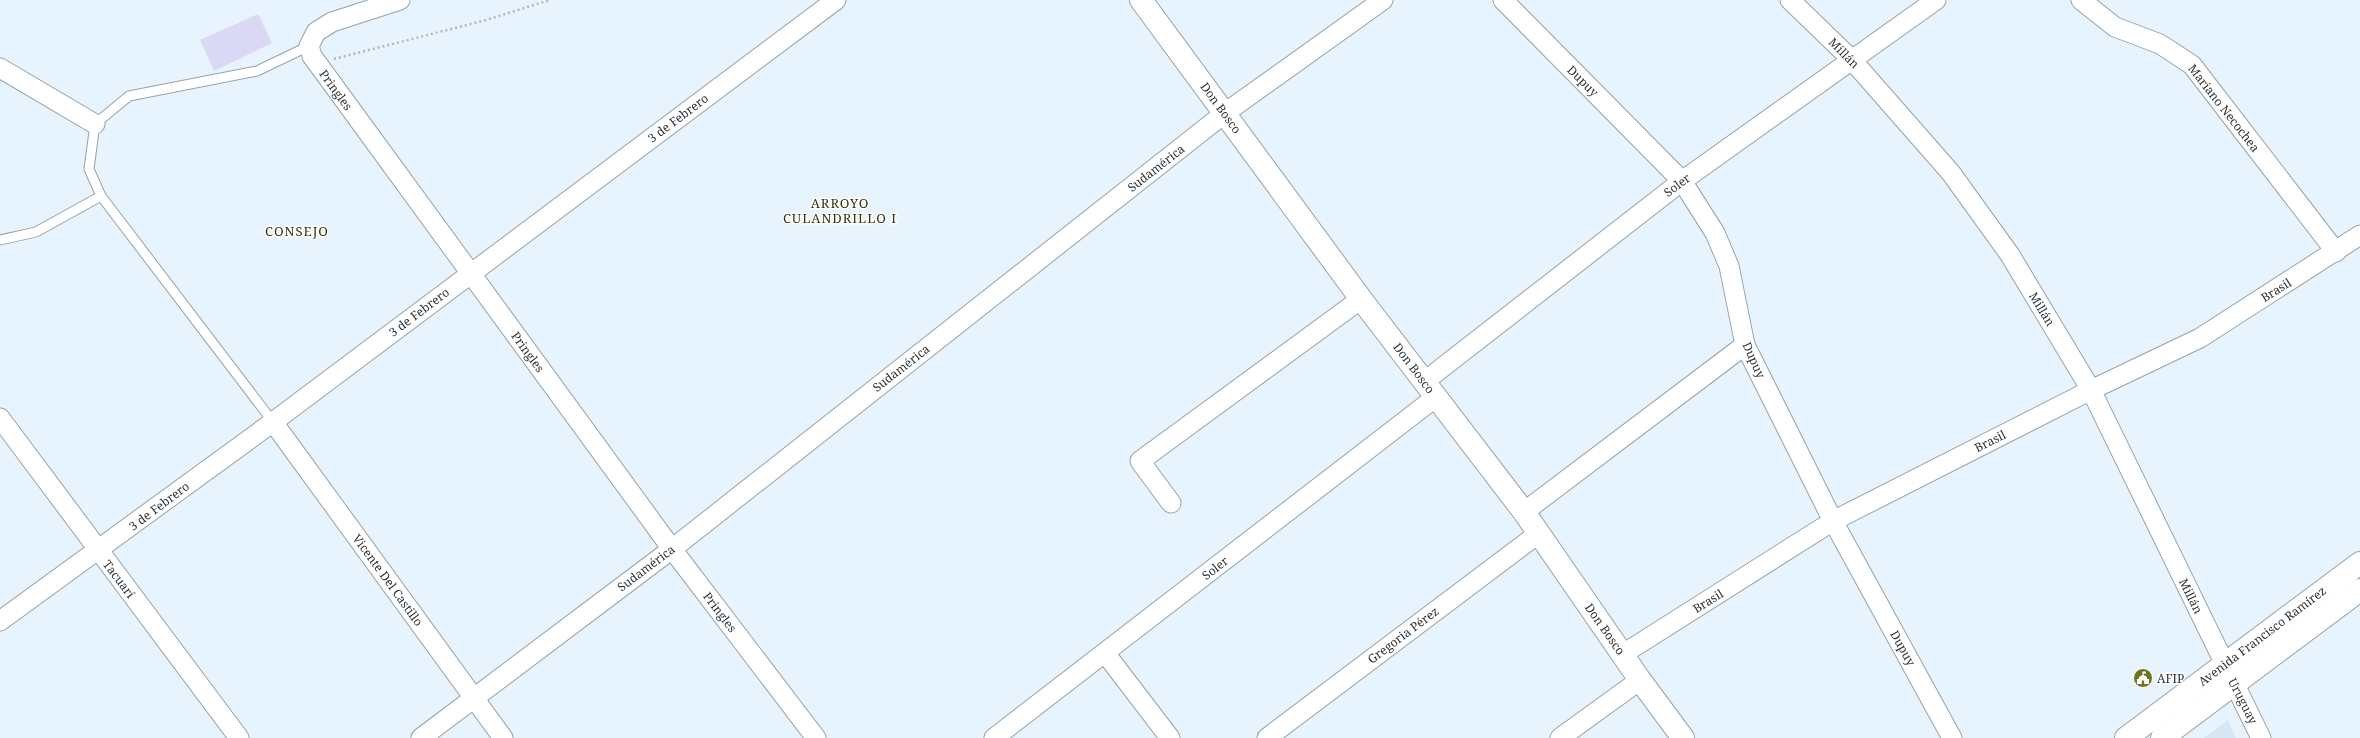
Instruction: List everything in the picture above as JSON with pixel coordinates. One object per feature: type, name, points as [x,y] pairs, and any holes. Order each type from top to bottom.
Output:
[{"type":"main road","name":"Don Bosco","points":[[1141,0],[1361,299],[1524,512],[1640,680],[1683,738]]},
{"type":"main road","name":"Avenida Francisco Ramírez","points":[[2126,738],[2360,563]]},
{"type":"main road","name":"Avenida Francisco Ramírez","points":[[2162,738],[2360,590]]},
{"type":"street","points":[[313,55],[316,32],[332,22],[400,0]]},
{"type":"street","name":"3 de Febrero","points":[[0,621],[273,422],[836,0]]},
{"type":"street","name":"Sudamérica","points":[[421,738],[672,549],[1225,113],[1383,0]]},
{"type":"street","name":"Dupuy","points":[[1503,0],[1682,181],[1715,233],[1729,266],[1745,345],[1833,521],[1952,738]]},
{"type":"street","name":"Millán","points":[[1790,0],[1851,59],[1951,173],[1980,211],[2010,256],[2091,390],[2224,664]]},
{"type":"street","name":"Soler","points":[[994,738],[1105,653],[1431,389],[1682,181],[1851,59],[1936,0]]},
{"type":"street","name":"Mariano Necochea","points":[[2081,0],[2115,26],[2160,44],[2192,65],[2336,252]]},
{"type":"street","name":"Pringles","points":[[313,55],[672,549],[816,738]]},
{"type":"street","points":[[0,68],[95,124]]},
{"type":"street","name":"Brasil","points":[[1623,654],[1833,521],[2091,390],[2200,338],[2336,252],[2360,235]]},
{"type":"street","points":[[1171,503],[1140,461],[1361,299]]},
{"type":"street","points":[[1524,512],[1745,345]]},
{"type":"street","name":"Tacuarí","points":[[0,418],[239,738]]},
{"type":"street","name":"Vicente Del Castillo","points":[[273,422],[504,738]]},
{"type":"street","name":"Gregoria Pérez","points":[[1267,738],[1539,533]]},
{"type":"street","points":[[1105,653],[1170,738]]},
{"type":"street","name":"Uruguay","points":[[2224,664],[2261,738]]},
{"type":"street","points":[[1560,738],[1640,680]]},
{"type":"lane","points":[[273,422],[101,196],[89,168],[95,124],[129,96],[257,71],[313,55]]},
{"type":"lane","points":[[0,240],[36,232],[101,196]]},
{"type":"path","points":[[313,55],[486,20],[550,0]]},
{"type":"shaded area","points":[[258,14],[272,43],[214,71],[200,40]]},
{"type":"shaded area","points":[[2228,720],[2236,738],[2204,738]]},
{"type":"place","name":"AFIP","points":[[2143,678]]},
{"type":"district","name":"ARROYO CULANDRILLO I","points":[[840,210]]},
{"type":"district","name":"CONSEJO","points":[[297,231]]}]
